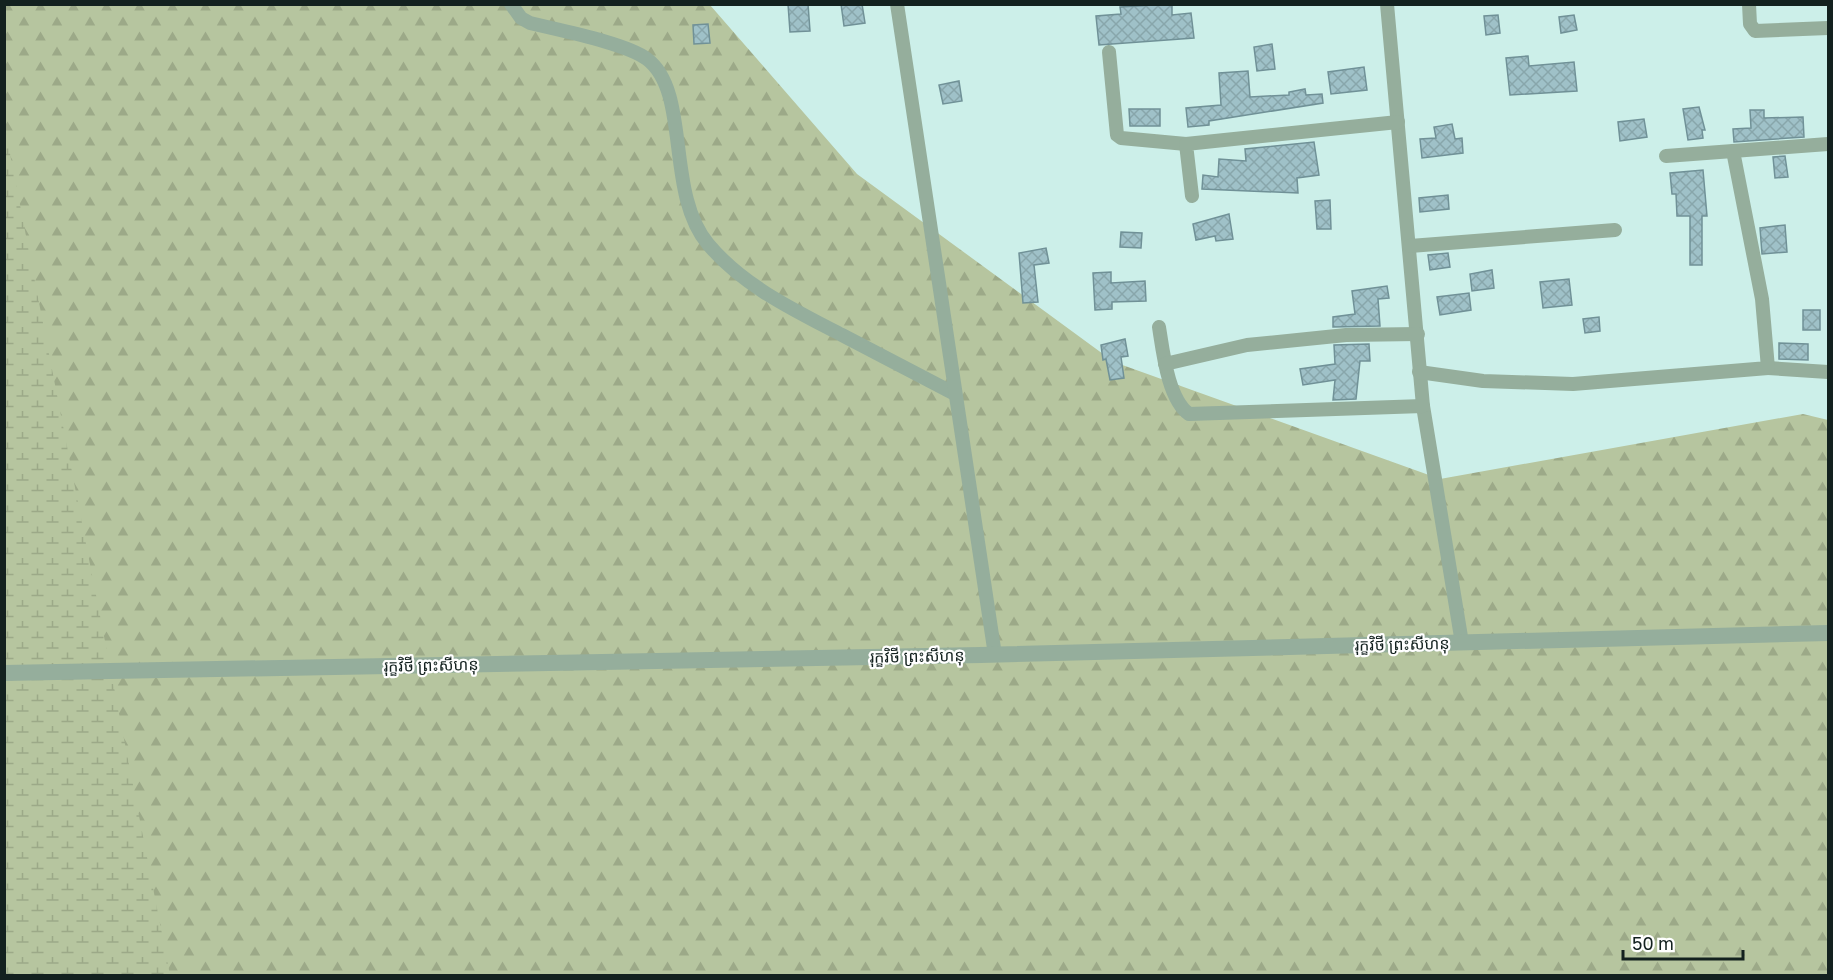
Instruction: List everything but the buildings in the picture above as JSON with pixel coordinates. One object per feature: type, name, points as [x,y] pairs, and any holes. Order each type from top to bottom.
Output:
[{"type":"street","points":[[511,4],[521,18],[530,23],[599,40],[645,57],[653,64],[664,83],[672,110],[686,207],[700,235],[724,262],[746,280],[780,302],[955,394]]},
{"type":"street","points":[[897,4],[995,655]]},
{"type":"street","points":[[1386,4],[1423,406],[1462,643]]},
{"type":"street","points":[[1749,4],[1750,24],[1755,31],[1828,28]]},
{"type":"street","points":[[1109,52],[1117,135],[1121,138],[1186,144],[1398,122]]},
{"type":"street","points":[[1186,144],[1192,196]]},
{"type":"street","points":[[1666,156],[1828,144]]},
{"type":"street","points":[[1733,151],[1762,299],[1768,368]]},
{"type":"street","points":[[1410,246],[1615,230]]},
{"type":"street","points":[[1159,327],[1169,382],[1183,409],[1194,415],[1423,406]]},
{"type":"street","points":[[1165,364],[1247,345],[1346,335],[1418,334]]},
{"type":"street","points":[[1419,372],[1482,381],[1573,384],[1768,368],[1828,372]]},
{"type":"street","name":"រុក្ខវិថី ព្រះសីហនុ","points":[[4,673],[995,655],[1828,633]]},
{"type":"green space","points":[[5,5],[710,5],[857,174],[1114,362],[1440,479],[1803,414],[1828,420],[1828,975],[5,976]]},
{"type":"green space","points":[[5,128],[170,975],[5,975]]}]
